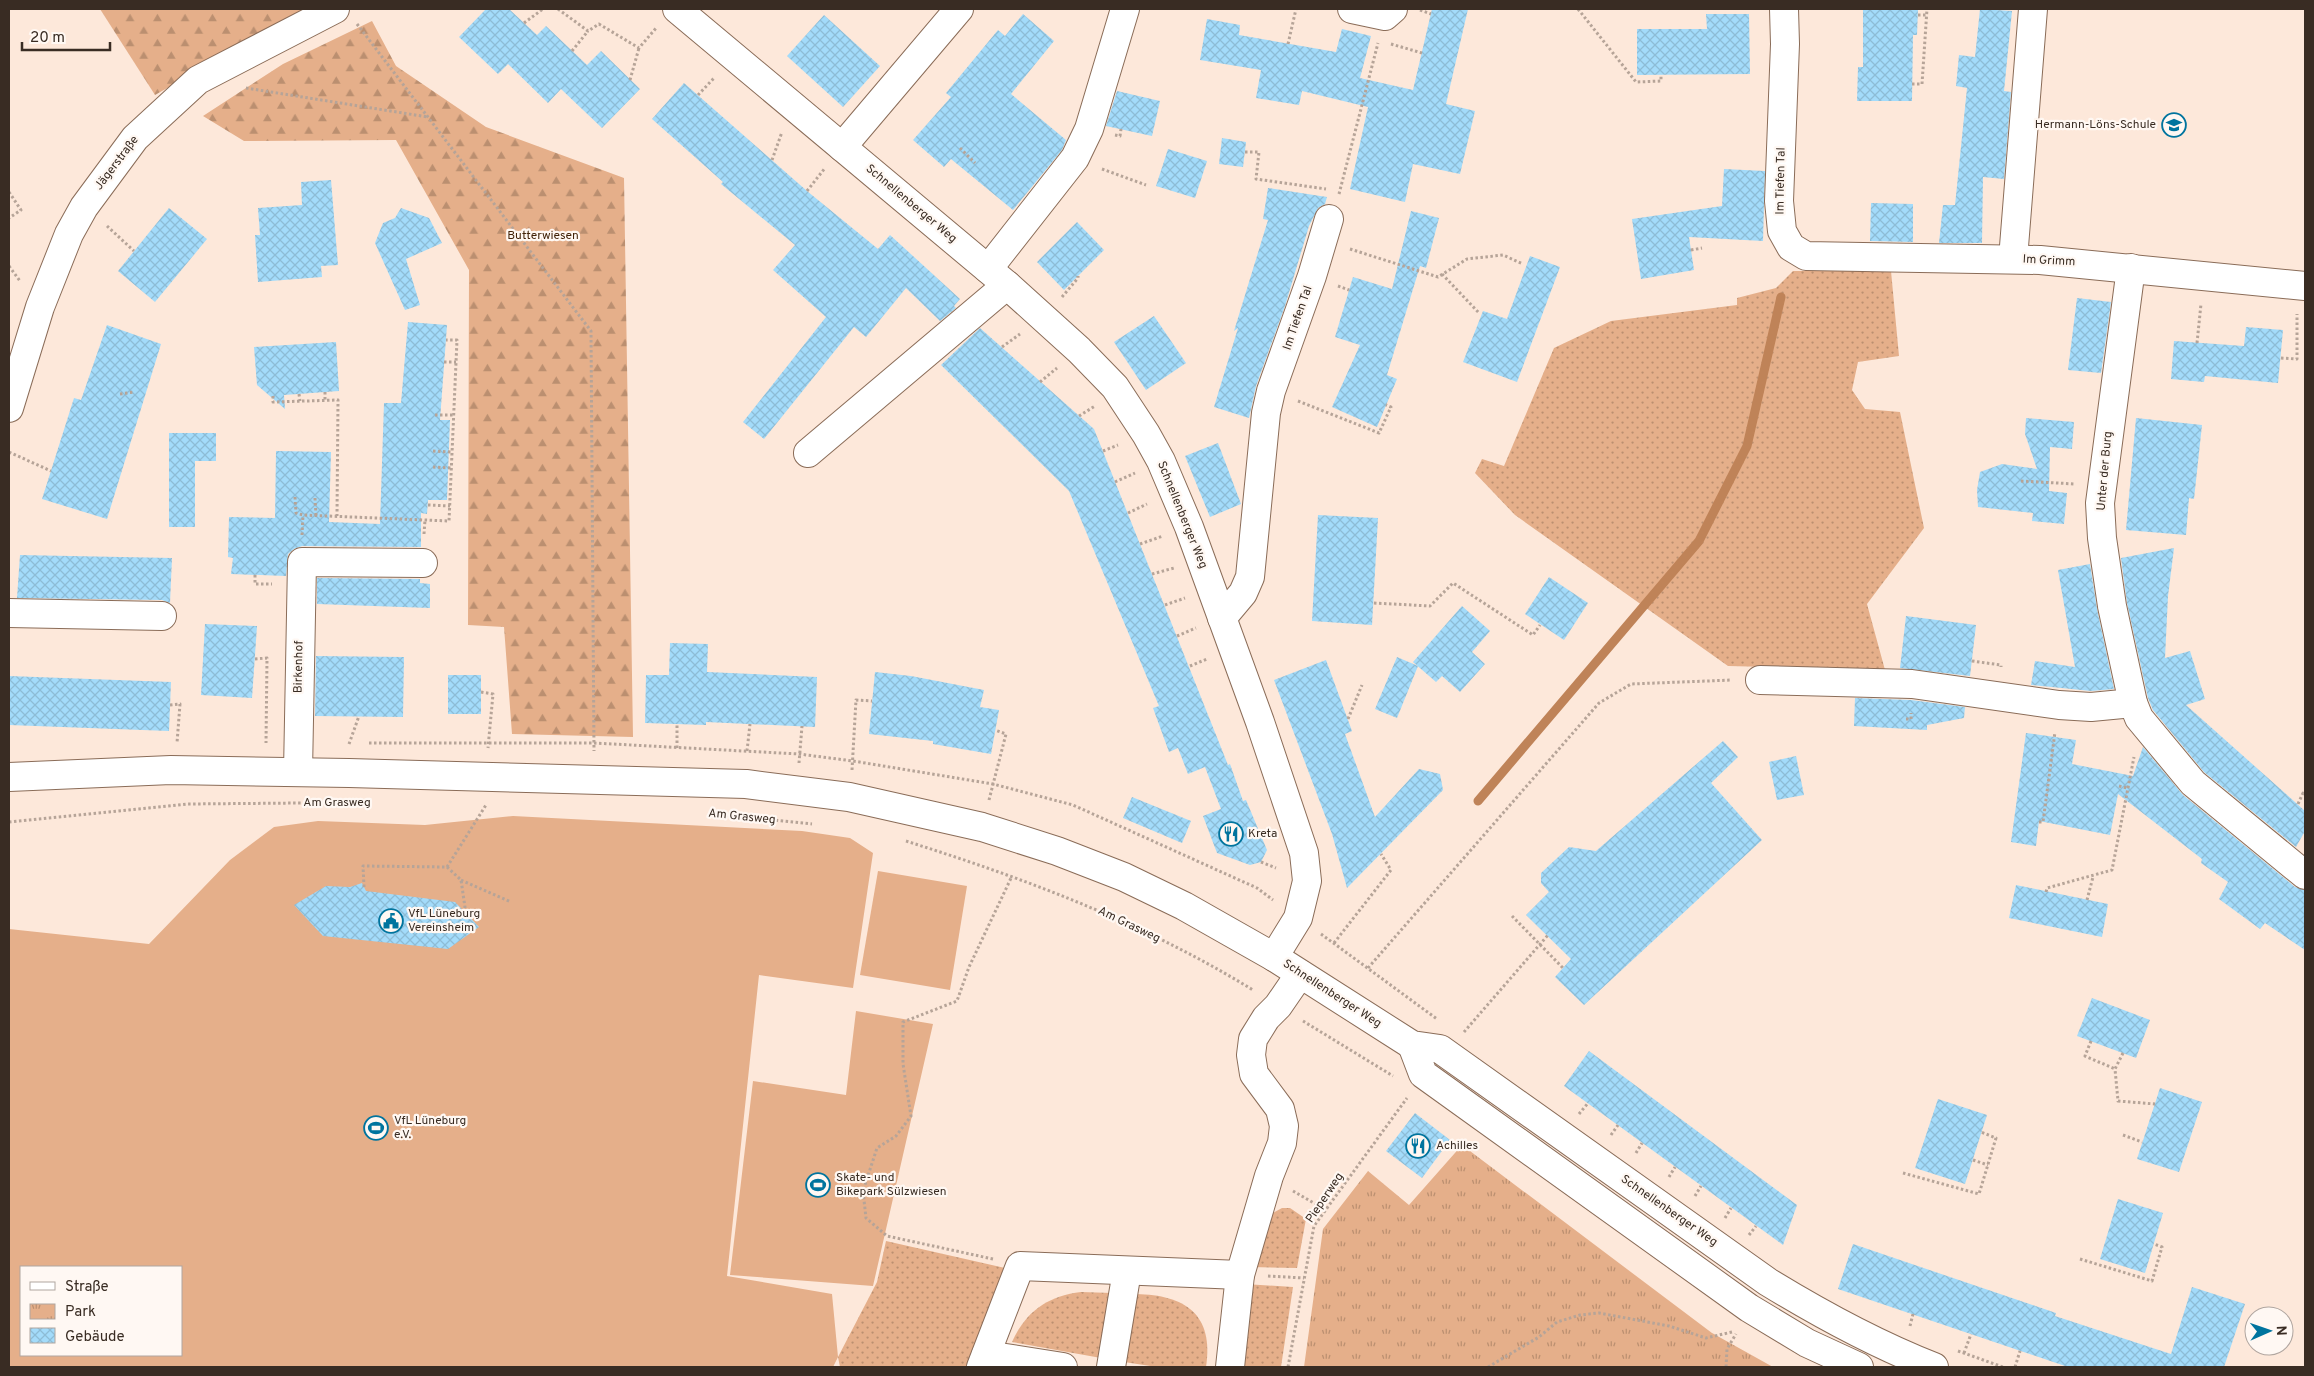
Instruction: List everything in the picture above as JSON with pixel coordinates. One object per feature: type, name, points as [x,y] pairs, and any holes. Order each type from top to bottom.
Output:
[{"type":"street","points":[[842,147],[959,9]]},
{"type":"street","points":[[808,453],[998,277],[1075,158],[1089,129],[1125,9]]},
{"type":"street","points":[[1352,9],[1385,16],[1393,9]]},
{"type":"street","name":"Im Tiefen Tal","points":[[1784,9],[1785,44],[1779,201],[1782,231],[1791,247],[1806,256],[2013,259]]},
{"type":"street","name":"Im Grimm","points":[[2033,9],[2013,259],[2131,268],[2301,286]]},
{"type":"street","name":"Jägerstraße","points":[[9,408],[40,307],[69,234],[84,207],[135,138],[198,80],[343,13]]},
{"type":"street","name":"Schnellenberger Weg","points":[[669,15],[842,147],[998,277],[1097,368],[1115,387],[1146,434],[1174,491],[1222,618],[1304,853],[1307,881],[1298,918],[1274,956],[1412,1045],[1440,1048],[1768,1282],[1821,1315],[1882,1346],[1934,1367]]},
{"type":"street","name":"Im Tiefen Tal","points":[[1222,618],[1243,593],[1250,577],[1266,413],[1271,391],[1312,276],[1326,229]]},
{"type":"street","name":"Unter der Burg","points":[[2131,268],[2102,485],[2102,538],[2107,579],[2133,703],[2146,729],[2193,783],[2305,875]]},
{"type":"street","name":"Birkenhof","points":[[298,772],[302,562],[423,563]]},
{"type":"street","points":[[9,613],[162,616]]},
{"type":"street","points":[[1760,680],[1912,684],[2059,705],[2092,707],[2133,703]]},
{"type":"street","points":[[9,777],[171,770],[487,776],[746,784],[849,797],[982,826],[1057,851],[1124,877],[1184,906],[1274,956]]},
{"type":"street","points":[[1230,1367],[1240,1275],[1269,1176],[1282,1143],[1284,1126],[1280,1109],[1254,1074],[1251,1056],[1253,1039],[1266,1018],[1278,1006],[1300,974]]},
{"type":"street","points":[[1412,1045],[1424,1074],[1431,1080],[1749,1308],[1807,1343],[1859,1367]]},
{"type":"street","points":[[1063,1367],[983,1361],[1020,1266],[1240,1275]]},
{"type":"street","points":[[1111,1367],[1128,1271]]},
{"type":"path","points":[[524,23],[543,9]]},
{"type":"path","points":[[558,9],[588,31]]},
{"type":"path","points":[[1288,44],[1296,9]]},
{"type":"path","points":[[1578,9],[1636,82],[1661,81],[1661,75]]},
{"type":"path","points":[[1912,84],[1922,84],[1927,9]]},
{"type":"path","points":[[343,13],[428,118],[591,331],[594,779]]},
{"type":"path","points":[[630,80],[639,48],[669,15]]},
{"type":"path","points":[[1918,15],[1926,15]]},
{"type":"path","points":[[572,51],[588,31],[599,24],[639,48]]},
{"type":"path","points":[[1422,53],[1379,40],[1350,160],[1326,229],[1438,277],[1467,258],[1503,255],[1523,264]]},
{"type":"path","points":[[198,80],[428,118]]},
{"type":"path","points":[[1365,94],[1371,95]]},
{"type":"path","points":[[1357,128],[1363,130]]},
{"type":"path","points":[[960,148],[975,163]]},
{"type":"path","points":[[1245,152],[1259,152],[1256,179],[1340,191]]},
{"type":"path","points":[[1075,158],[1146,185]]},
{"type":"path","points":[[1350,160],[1356,161]]},
{"type":"path","points":[[9,192],[21,210],[9,218]]},
{"type":"path","points":[[84,207],[134,251]]},
{"type":"path","points":[[1691,250],[1702,248]]},
{"type":"path","points":[[1442,274],[1479,313]]},
{"type":"path","points":[[2197,343],[2204,275]]},
{"type":"path","points":[[2280,358],[2297,359],[2301,286]]},
{"type":"path","points":[[295,497],[296,513],[316,516],[449,521],[457,340],[446,340]]},
{"type":"path","points":[[444,362],[456,362]]},
{"type":"path","points":[[1271,391],[1379,433],[1391,407],[1386,405]]},
{"type":"path","points":[[120,394],[134,392]]},
{"type":"path","points":[[324,392],[325,400]]},
{"type":"path","points":[[299,394],[300,401]]},
{"type":"path","points":[[273,396],[273,402],[338,400],[337,516]]},
{"type":"path","points":[[435,415],[454,416]]},
{"type":"path","points":[[433,451],[452,452]]},
{"type":"path","points":[[9,452],[51,471]]},
{"type":"path","points":[[433,467],[452,468]]},
{"type":"path","points":[[2021,482],[2102,485]]},
{"type":"path","points":[[315,498],[316,516]]},
{"type":"path","points":[[428,505],[450,506]]},
{"type":"path","points":[[1374,603],[1430,606],[1453,583],[1534,635],[1540,624]]},
{"type":"path","points":[[255,659],[267,658],[266,771]]},
{"type":"path","points":[[1368,968],[1599,703],[1632,684],[1760,680]]},
{"type":"path","points":[[1348,719],[1362,685]]},
{"type":"path","points":[[481,692],[493,694],[487,776]]},
{"type":"path","points":[[849,797],[856,700],[872,701]]},
{"type":"path","points":[[170,706],[180,704],[176,746],[171,770]]},
{"type":"path","points":[[2039,822],[2043,822],[2045,790],[2059,705]]},
{"type":"path","points":[[797,790],[802,726]]},
{"type":"path","points":[[2046,892],[2047,888],[2112,870],[2133,758],[2146,729]]},
{"type":"path","points":[[982,826],[1006,734],[995,730]]},
{"type":"path","points":[[2119,786],[2127,788]]},
{"type":"path","points":[[2298,804],[2305,795]]},
{"type":"path","name":"Am Grasweg","points":[[9,822],[188,804],[311,803]]},
{"type":"path","points":[[477,804],[496,805]]},
{"type":"path","points":[[447,867],[486,804]]},
{"type":"path","name":"Am Grasweg","points":[[714,814],[818,824]]},
{"type":"path","name":"Am Grasweg","points":[[902,840],[1012,876],[1114,916],[1224,972],[1375,1067],[1399,1079]]},
{"type":"path","points":[[1334,943],[1391,870],[1381,854]]},
{"type":"path","points":[[364,887],[363,866],[447,867],[461,880],[511,902]]},
{"type":"path","points":[[1012,876],[969,967],[957,1001],[904,1022],[902,1064],[911,1116],[896,1136],[877,1148],[863,1191],[866,1218],[887,1236],[1020,1266]]},
{"type":"path","points":[[2086,900],[2094,876]]},
{"type":"path","points":[[461,880],[466,914]]},
{"type":"path","points":[[1512,916],[1564,968]]},
{"type":"path","points":[[1298,918],[1439,1020]]},
{"type":"path","points":[[1460,1036],[1548,935]]},
{"type":"path","points":[[2091,1041],[2085,1056],[2115,1069]]},
{"type":"path","points":[[2123,1053],[2115,1069],[2118,1101],[2155,1104]]},
{"type":"path","name":"Pieperweg","points":[[1288,1367],[1314,1226],[1409,1095]]},
{"type":"path","points":[[1575,1119],[1588,1103]]},
{"type":"path","points":[[1903,1173],[1979,1194],[1996,1138],[1982,1132]]},
{"type":"path","points":[[2123,1135],[2142,1142]]},
{"type":"path","points":[[1973,1160],[1988,1165]]},
{"type":"path","points":[[1269,1176],[1326,1210]]},
{"type":"path","points":[[2080,1259],[2152,1280],[2162,1246],[2154,1244]]},
{"type":"path","points":[[1240,1275],[1304,1278]]},
{"type":"path","points":[[1488,1367],[1539,1337],[1557,1322],[1580,1315],[1599,1313],[1669,1326],[1706,1338],[1738,1331],[1727,1349],[1726,1367]]},
{"type":"path","points":[[1909,1331],[1913,1314]]},
{"type":"path","points":[[1964,1353],[1971,1334]]},
{"type":"path","points":[[2015,1367],[2020,1351]]},
{"type":"green space","points":[[100,9],[306,9],[155,95]]},
{"type":"green space","name":"Butterwiesen","points":[[372,21],[396,66],[486,127],[624,178],[633,737],[512,734],[504,627],[468,625],[469,270],[396,140],[244,141],[203,116],[283,64]]},
{"type":"green space","points":[[1793,271],[1891,271],[1899,356],[1858,362],[1852,390],[1865,409],[1900,412],[1924,528],[1867,604],[1885,670],[1728,666],[1515,515],[1475,473],[1482,459],[1504,466],[1554,348],[1611,321],[1737,305],[1737,298],[1776,288]]},
{"type":"green space","name":"VfL Lüneburg e.V.","points":[[513,816],[802,831],[850,838],[873,853],[853,988],[759,975],[727,1276],[832,1294],[838,1357],[833,1367],[9,1367],[9,929],[149,944],[230,860],[274,827],[318,821],[425,825]]},
{"type":"green space","points":[[878,871],[967,886],[950,990],[860,975]]},
{"type":"green space","name":"Skate- und Bikepark Sülzwiesen","points":[[856,1011],[933,1024],[873,1286],[730,1275],[753,1081],[846,1095]]},
{"type":"green space","points":[[1462,1145],[1712,1333],[1773,1367],[1304,1367],[1323,1229],[1368,1171],[1409,1205]]},
{"type":"green space","points":[[1282,1208],[1290,1208],[1306,1219],[1297,1268],[1250,1267],[1271,1214]]},
{"type":"green space","points":[[886,1241],[1005,1268],[966,1367],[840,1367],[838,1357],[877,1282]]},
{"type":"green space","points":[[1245,1284],[1293,1287],[1281,1367],[1237,1367]]},
{"type":"green space","points":[[1081,1292],[1112,1293],[1101,1358],[1012,1342],[1024,1322],[1039,1307],[1058,1297]]},
{"type":"green space","points":[[1136,1294],[1169,1298],[1192,1311],[1200,1321],[1205,1333],[1207,1349],[1206,1367],[1157,1367],[1124,1362]]},
{"type":"building","points":[[486,9],[509,9],[537,35],[546,26],[587,65],[601,51],[640,89],[602,128],[561,89],[548,103],[508,64],[498,74],[459,37]]},
{"type":"building","points":[[1432,9],[1468,9],[1446,104],[1475,111],[1460,174],[1413,164],[1405,202],[1350,189],[1368,107],[1302,91],[1299,105],[1256,98],[1261,70],[1200,60],[1207,19],[1240,25],[1239,35],[1336,52],[1342,29],[1371,36],[1360,78],[1413,90]]},
{"type":"building","points":[[1863,9],[1918,9],[1917,35],[1913,35],[1912,101],[1857,101],[1858,67],[1863,67]]},
{"type":"building","points":[[1980,9],[2012,11],[2004,91],[2011,92],[2004,179],[1983,177],[1982,243],[1939,243],[1943,205],[1955,205],[1967,88],[1956,86],[1959,55],[1975,57]]},
{"type":"building","points":[[1023,14],[1054,41],[1011,94],[1066,140],[1062,150],[1013,210],[951,159],[944,167],[913,140],[951,97],[946,93],[998,30],[1005,36]]},
{"type":"building","points":[[1706,14],[1749,14],[1750,74],[1637,75],[1637,29],[1707,29]]},
{"type":"building","points":[[824,15],[880,66],[843,107],[787,56]]},
{"type":"building","points":[[684,83],[807,191],[878,249],[890,235],[960,299],[954,306],[956,308],[940,321],[906,288],[866,337],[854,327],[764,439],[743,422],[826,317],[773,270],[795,245],[721,184],[723,182],[652,119]]},
{"type":"building","points":[[1117,91],[1160,101],[1152,136],[1106,126]]},
{"type":"building","points":[[1222,138],[1246,142],[1243,167],[1219,164]]},
{"type":"building","points":[[1168,149],[1207,161],[1195,198],[1156,186]]},
{"type":"building","points":[[1724,169],[1765,171],[1763,241],[1689,237],[1694,270],[1641,279],[1632,219],[1722,206]]},
{"type":"building","points":[[331,180],[338,265],[321,266],[322,277],[258,282],[255,235],[260,235],[258,208],[302,205],[301,182]]},
{"type":"building","points":[[1268,188],[1327,197],[1325,204],[1318,208],[1309,226],[1285,306],[1256,386],[1249,418],[1214,407],[1238,328],[1234,331],[1268,220],[1263,219]]},
{"type":"building","points":[[1871,203],[1913,204],[1913,242],[1870,241]]},
{"type":"building","points":[[169,208],[207,239],[155,302],[118,271]]},
{"type":"building","points":[[401,208],[429,218],[442,243],[406,259],[420,305],[405,310],[375,243],[383,223],[395,218]]},
{"type":"building","points":[[1411,211],[1439,218],[1426,268],[1420,266],[1387,375],[1397,379],[1377,427],[1332,407],[1360,345],[1335,337],[1353,277],[1392,289]]},
{"type":"building","points":[[1077,222],[1104,250],[1064,290],[1037,262]]},
{"type":"building","points":[[1530,256],[1560,267],[1517,382],[1463,362],[1483,311],[1507,319]]},
{"type":"building","points":[[2077,298],[2111,302],[2101,373],[2068,370]]},
{"type":"building","points":[[1154,316],[1186,363],[1146,390],[1114,342]]},
{"type":"building","points":[[408,322],[447,325],[440,420],[450,420],[447,500],[428,500],[427,514],[421,513],[421,547],[302,546],[288,554],[286,576],[231,574],[233,558],[228,557],[229,517],[275,518],[276,451],[331,452],[329,522],[380,524],[384,403],[401,403]]},
{"type":"building","points":[[107,325],[161,344],[107,519],[42,499],[74,398],[81,400]]},
{"type":"building","points":[[2246,327],[2283,330],[2278,383],[2205,376],[2204,382],[2171,379],[2174,341],[2244,346]]},
{"type":"building","points":[[980,328],[1094,429],[1228,765],[1230,764],[1243,801],[1246,800],[1267,850],[1261,862],[1250,865],[1217,853],[1203,816],[1221,809],[1205,767],[1188,774],[1178,748],[1169,752],[1153,708],[1159,706],[1069,491],[941,365]]},
{"type":"building","points":[[336,342],[339,391],[284,395],[285,409],[257,385],[254,347]]},
{"type":"building","points":[[2026,418],[2074,422],[2072,449],[2050,447],[2049,491],[2067,493],[2064,524],[2032,521],[2033,513],[1978,507],[1977,490],[1980,472],[2002,464],[2037,469],[2025,434]]},
{"type":"building","points":[[2136,418],[2202,425],[2194,499],[2189,498],[2186,535],[2126,530]]},
{"type":"building","points":[[169,433],[216,433],[216,461],[195,461],[195,527],[169,527]]},
{"type":"building","points":[[1218,443],[1241,504],[1210,517],[1185,456]]},
{"type":"building","points":[[1318,515],[1378,518],[1372,625],[1312,621]]},
{"type":"building","points":[[2174,548],[2168,596],[2165,658],[2190,651],[2205,699],[2186,705],[2305,811],[2305,831],[2296,847],[2204,772],[2153,710],[2148,698],[2127,603],[2121,558]]},
{"type":"building","points":[[20,555],[172,558],[170,603],[162,600],[17,598]]},
{"type":"building","points":[[2090,564],[2097,609],[2114,689],[2091,691],[2031,685],[2035,661],[2075,667],[2058,570]]},
{"type":"building","points":[[1549,577],[1588,603],[1564,640],[1525,614]]},
{"type":"building","points":[[317,578],[420,579],[420,583],[430,584],[430,608],[317,604]]},
{"type":"building","points":[[1462,606],[1490,631],[1472,652],[1485,664],[1460,692],[1442,676],[1436,682],[1413,662]]},
{"type":"building","points":[[1906,616],[1976,625],[1970,676],[1900,668]]},
{"type":"building","points":[[205,624],[257,626],[252,698],[201,695]]},
{"type":"building","points":[[670,643],[708,644],[707,672],[817,677],[815,727],[706,722],[706,725],[645,723],[646,675],[669,675]]},
{"type":"building","points":[[316,656],[404,657],[403,717],[315,716]]},
{"type":"building","points":[[1397,657],[1418,666],[1397,718],[1375,709]]},
{"type":"building","points":[[1326,660],[1352,731],[1345,734],[1375,817],[1419,769],[1440,774],[1443,790],[1347,888],[1332,834],[1274,680]]},
{"type":"building","points":[[875,672],[911,676],[984,690],[980,707],[999,710],[991,754],[933,744],[933,741],[869,734]]},
{"type":"building","points":[[448,675],[481,675],[481,714],[448,714]]},
{"type":"building","points":[[9,676],[171,682],[169,731],[9,725]]},
{"type":"building","points":[[1855,698],[1911,700],[1965,707],[1964,718],[1927,725],[1927,730],[1854,726]]},
{"type":"building","points":[[2026,733],[2076,740],[2072,764],[2133,776],[2143,747],[2183,795],[2295,887],[2305,890],[2305,950],[2265,923],[2260,929],[2219,899],[2228,882],[2201,863],[2202,859],[2118,794],[2110,835],[2039,821],[2036,846],[2011,842]]},
{"type":"building","points":[[1723,741],[1738,757],[1711,783],[1762,840],[1584,1005],[1555,977],[1571,959],[1526,915],[1549,892],[1541,883],[1541,873],[1569,847],[1596,851]]},
{"type":"building","points":[[1796,756],[1804,795],[1777,800],[1769,762]]},
{"type":"building","points":[[1132,797],[1191,821],[1182,843],[1123,818]]},
{"type":"building","name":"VfL Lüneburg Vereinsheim","points":[[362,883],[366,891],[455,902],[479,927],[448,949],[323,936],[294,905],[326,886],[350,887]]},
{"type":"building","points":[[2016,885],[2108,904],[2102,937],[2009,918]]},
{"type":"building","points":[[2092,998],[2150,1020],[2136,1058],[2077,1036]]},
{"type":"building","points":[[1589,1051],[1797,1205],[1783,1245],[1564,1086]]},
{"type":"building","points":[[2160,1088],[2202,1102],[2179,1172],[2137,1159]]},
{"type":"building","points":[[1938,1099],[1987,1115],[1965,1184],[1915,1168]]},
{"type":"building","name":"Achilles","points":[[1415,1113],[1450,1140],[1422,1178],[1386,1151]]},
{"type":"building","points":[[2118,1199],[2163,1213],[2145,1273],[2100,1259]]},
{"type":"building","points":[[1853,1244],[2056,1313],[2055,1316],[2171,1354],[2192,1287],[2245,1304],[2224,1367],[2068,1367],[1838,1289]]},
{"type":"waterway","points":[[1478,801],[1699,541],[1747,446],[1781,297]]},
{"type":"place","name":"Hermann-Löns-Schule","points":[[2174,125]]},
{"type":"place","name":"Kreta","points":[[1231,834]]},
{"type":"place","name":"VfL Lüneburg Vereinsheim","points":[[391,921]]},
{"type":"place","name":"VfL Lüneburg e.V.","points":[[376,1128]]},
{"type":"place","name":"Achilles","points":[[1418,1146]]},
{"type":"place","name":"Skate- und Bikepark Sülzwiesen","points":[[818,1185]]}]
